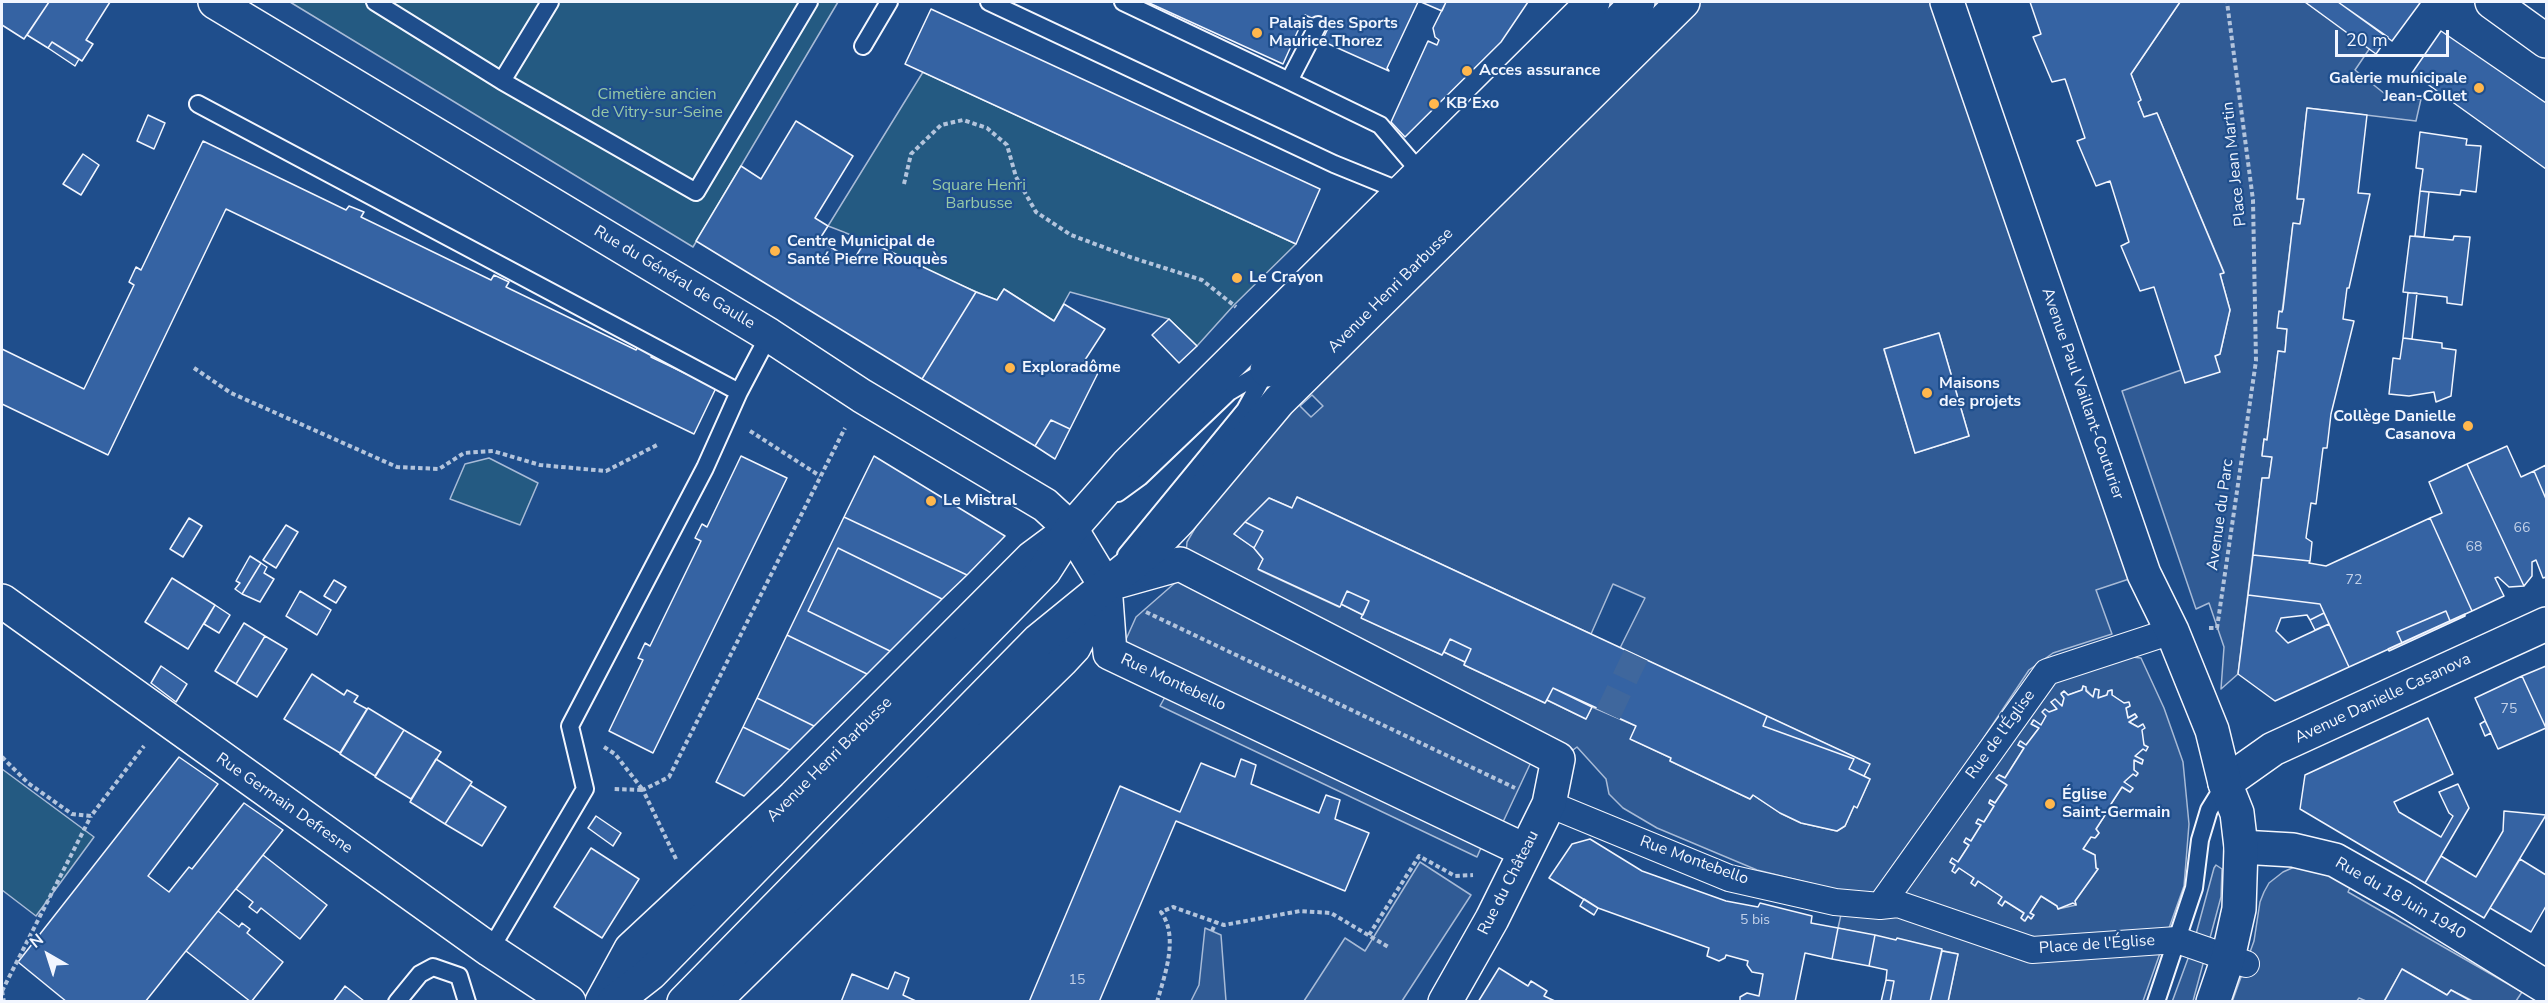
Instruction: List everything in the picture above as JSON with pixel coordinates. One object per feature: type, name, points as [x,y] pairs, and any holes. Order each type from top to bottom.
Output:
[{"type":"street","name":"Rue du Général de Gaulle","points":[[215,2],[769,335],[862,396],[1045,504],[1071,529],[1105,585]]},
{"type":"street","name":"Avenue Henri Barbusse","points":[[614,1002],[651,973],[1044,572],[1071,529],[1127,465],[1593,2]]},
{"type":"street","name":"Avenue Henri Barbusse","points":[[1266,370],[1638,2]]},
{"type":"street","name":"Avenue Henri Barbusse","points":[[684,1002],[1038,641],[1151,549],[1181,518],[1279,401],[1683,2]]},
{"type":"street","name":"Avenue Paul Vaillant-Couturier","points":[[1947,2],[2144,574],[2172,631],[2212,730],[2225,783],[2237,813],[2241,847],[2237,961],[2213,1002]]},
{"type":"street","points":[[2492,2],[2547,41]]},
{"type":"street","name":"Avenue Henri Barbusse","points":[[602,1002],[631,949],[794,797],[1032,558],[1071,529]]},
{"type":"street","name":"Rue du Château","points":[[1105,585],[1180,564],[1558,759],[1549,804],[1524,850],[1492,919],[1445,1002]]},
{"type":"street","name":"Avenue Henri Barbusse","points":[[713,1002],[1061,661],[1074,647],[1105,585]]},
{"type":"street","name":"Rue Montebello","points":[[1105,585],[1110,653],[1524,850]]},
{"type":"street","name":"Rue Germain Defresne","points":[[2,601],[490,950],[569,1002]]},
{"type":"street","name":"Avenue Danielle Casanova","points":[[2225,783],[2273,749],[2547,624]]},
{"type":"street","name":"Rue de l'Église","points":[[1880,906],[2047,672],[2172,631]]},
{"type":"street","name":"Rue Montebello","points":[[1549,804],[1729,878],[1835,902],[1880,906]]},
{"type":"street","name":"Rue du 18 Juin 1940","points":[[2241,847],[2293,850],[2336,860],[2547,987]]},
{"type":"street","name":"Place de l'Église","points":[[1880,906],[1898,904],[2032,950],[2177,940],[2237,961]]},
{"type":"lane","points":[[375,2],[502,81],[696,192],[809,2]]},
{"type":"lane","points":[[502,81],[550,2]]},
{"type":"lane","points":[[863,46],[889,2]]},
{"type":"lane","points":[[988,2],[1334,164],[1412,183]]},
{"type":"lane","points":[[1123,2],[1380,125],[1412,183]]},
{"type":"lane","points":[[1289,81],[1318,25]]},
{"type":"lane","points":[[198,104],[739,392]]},
{"type":"lane","points":[[490,950],[585,789],[570,726],[705,468],[739,392],[769,335]]},
{"type":"lane","name":"Avenue Henri Barbusse","points":[[1071,529],[1140,477],[1229,392],[1266,370]]},
{"type":"lane","name":"Avenue Henri Barbusse","points":[[1105,585],[1133,544],[1245,410],[1266,370]]},
{"type":"lane","points":[[2156,1002],[2194,888],[2200,840],[2209,810],[2225,783]]},
{"type":"lane","points":[[397,1002],[420,974],[433,968],[459,976],[467,1002]]},
{"type":"path","name":"Place Jean Martin","points":[[2227,2],[2253,200],[2256,361]]},
{"type":"path","points":[[904,183],[911,154],[941,125],[963,120],[987,128],[1006,145],[1016,177],[1036,212],[1071,235],[1202,280],[1240,311]]},
{"type":"path","name":"Avenue du Parc","points":[[2172,631],[2217,628],[2256,361]]},
{"type":"path","points":[[194,368],[231,393],[397,467],[439,469],[464,453],[493,451],[540,465],[606,471],[657,445]]},
{"type":"path","points":[[692,892],[643,790],[669,777],[862,396]]},
{"type":"path","points":[[728,418],[820,476]]},
{"type":"path","points":[[1135,607],[1549,804]]},
{"type":"path","points":[[4,1002],[2,991],[91,816],[164,719]]},
{"type":"path","points":[[2,757],[28,783],[72,814],[91,816]]},
{"type":"path","points":[[1369,935],[1419,856],[1455,876],[1474,875],[1510,880]]},
{"type":"path","points":[[1157,1002],[1169,962],[1169,923],[1161,912],[1173,907],[1224,924],[1300,911],[1331,913],[1390,948]]},
{"type":"path","points":[[1212,931],[1216,922]]},
{"type":"green space","name":"Cimetière ancien de Vitry-sur-Seine","points":[[290,2],[838,2],[693,247]]},
{"type":"green space","name":"Square Henri Barbusse","points":[[923,72],[1296,244],[1234,305],[1197,346],[1169,319],[1070,292],[1054,321],[1004,289],[997,300],[828,226]]},
{"type":"green space","points":[[489,458],[538,483],[520,525],[450,499],[465,464]]},
{"type":"green space","points":[[2,769],[94,837],[36,916],[2,890]]},
{"type":"shaded area","points":[[1696,2],[1947,2],[2144,574],[2096,590],[2112,634],[2053,653],[2029,670],[1884,887],[1871,895],[1854,894],[1757,870],[1657,828],[1623,808],[1609,794],[1606,779],[1577,747],[1573,750],[1519,726],[1532,760],[1503,822],[1494,818],[1477,857],[1160,706],[1165,697],[1123,646],[1136,617],[1192,568],[1186,554],[1187,542],[1205,511],[1307,390]],"holes":[[[1939,333],[1969,436],[1915,453],[1884,350]],[[1312,395],[1323,406],[1311,417],[1300,406]],[[1297,497],[1591,634],[1613,584],[1645,598],[1620,648],[1869,764],[1864,776],[1870,779],[1857,807],[1854,806],[1845,826],[1837,831],[1801,823],[1780,813],[1753,795],[1750,799],[1670,761],[1671,758],[1631,739],[1636,726],[1592,707],[1586,719],[1547,700],[1545,703],[1464,665],[1465,662],[1444,652],[1442,655],[1362,618],[1363,615],[1341,604],[1339,607],[1259,570],[1263,559],[1254,548],[1234,534],[1269,498],[1292,508]]]},
{"type":"shaded area","points":[[2180,2],[2305,2],[2370,48],[2355,70],[2390,98],[2421,99],[2416,121],[2307,108],[2297,198],[2304,199],[2300,224],[2293,224],[2278,328],[2287,329],[2285,352],[2278,351],[2267,440],[2264,439],[2262,455],[2272,457],[2269,478],[2262,478],[2238,674],[2221,689],[2224,647],[2209,603],[2196,609],[2122,391],[2181,370],[2219,372],[2215,356],[2220,354],[2230,310],[2220,274],[2224,272],[2157,113],[2144,117],[2138,102],[2141,100],[2131,74]]},
{"type":"shaded area","points":[[2113,655],[2141,658],[2164,708],[2183,762],[2189,824],[2184,886],[2143,1001],[1948,1001],[1958,954],[1838,928],[1842,910],[1904,894],[2056,677]],"holes":[[[2083,686],[2093,697],[2095,689],[2099,690],[2098,698],[2107,695],[2108,691],[2112,690],[2112,695],[2124,703],[2129,703],[2130,706],[2126,708],[2128,718],[2135,714],[2137,717],[2129,722],[2138,727],[2144,745],[2148,747],[2135,756],[2143,760],[2141,763],[2134,760],[2134,770],[2138,774],[2136,776],[2133,774],[2124,782],[2133,789],[2130,792],[2122,787],[2111,804],[2114,808],[2112,813],[2107,812],[2096,829],[2099,833],[2096,837],[2091,837],[2083,849],[2095,855],[2098,869],[2075,901],[2076,905],[2058,909],[2041,896],[2030,913],[2033,915],[2032,918],[2028,916],[2024,921],[2021,918],[2024,913],[2005,901],[2002,905],[1999,903],[2002,897],[1978,881],[1975,885],[1971,883],[1974,878],[1959,868],[1955,873],[1952,871],[1955,865],[1950,862],[1952,859],[1958,862],[1969,845],[1964,842],[1966,839],[1971,841],[1981,825],[1976,823],[1984,822],[1994,806],[1989,803],[1990,800],[1995,803],[2007,785],[1997,778],[1999,775],[2005,778],[2024,748],[2018,745],[2021,741],[2026,745],[2039,728],[2032,724],[2033,720],[2041,725],[2046,716],[2057,709],[2051,702],[2062,706],[2064,698],[2061,693],[2064,691],[2068,695],[2082,690]]]},
{"type":"shaded area","points":[[1420,862],[1471,895],[1402,1001],[1304,1001],[1345,938],[1365,951]]},
{"type":"shaded area","points":[[2301,864],[2353,881],[2348,892],[2522,992],[2516,1001],[2473,1001],[2451,990],[2447,995],[2402,969],[2384,1001],[2366,1001],[2359,998],[2356,1002],[2232,1002],[2254,941],[2260,902],[2264,892],[2269,883],[2283,872]]},
{"type":"shaded area","points":[[2216,865],[2222,869],[2221,897],[2193,1001],[2172,1002],[2193,945]]},
{"type":"shaded area","points":[[1205,928],[1221,935],[1226,1001],[1191,1001],[1199,985]]},
{"type":"building","points":[[2,2],[49,2],[24,39],[2,25]]},
{"type":"building","points":[[49,2],[110,2],[86,40],[93,44],[82,61],[52,42],[48,48],[27,35]]},
{"type":"building","name":"Palais des Sports Maurice Thorez","points":[[1147,2],[1418,2],[1387,68],[1389,71],[1322,41],[1329,26],[1305,15],[1283,64]]},
{"type":"building","points":[[1421,2],[1446,2],[1442,11]]},
{"type":"building","points":[[1446,2],[1528,2],[1501,42],[1405,137],[1391,122],[1428,41],[1437,45],[1439,40],[1435,37],[1433,28]]},
{"type":"building","points":[[2030,2],[2180,2],[2131,74],[2141,100],[2138,102],[2144,117],[2157,113],[2224,273],[2220,274],[2230,310],[2220,354],[2215,356],[2220,372],[2185,383],[2154,287],[2140,291],[2121,246],[2129,242],[2110,181],[2096,186],[2077,141],[2085,138],[2065,79],[2052,82],[2033,37],[2041,34]]},
{"type":"building","points":[[2305,2],[2338,2],[2388,37],[2376,54]]},
{"type":"building","points":[[2338,2],[2418,2],[2420,3],[2392,41]]},
{"type":"building","points":[[931,9],[1320,189],[1296,244],[905,64]]},
{"type":"building","name":"Galerie municipale Jean-Collet","points":[[2441,31],[2546,103],[2546,169],[2412,73]]},
{"type":"building","points":[[52,42],[79,59],[75,66],[48,48]]},
{"type":"building","points":[[2307,108],[2367,115],[2358,193],[2370,194],[2349,288],[2347,288],[2343,319],[2354,321],[2331,414],[2327,448],[2323,448],[2316,504],[2311,503],[2306,538],[2312,542],[2310,561],[2253,555],[2262,478],[2269,478],[2272,457],[2262,456],[2264,439],[2267,440],[2278,351],[2285,352],[2287,329],[2277,328],[2279,311],[2282,312],[2283,309],[2293,223],[2300,224],[2304,199],[2297,199]]},
{"type":"building","points":[[148,115],[165,123],[154,149],[137,141]]},
{"type":"building","name":"Centre Municipal de Santé Pierre Rouquès","points":[[796,121],[853,156],[815,218],[828,226],[819,240],[853,261],[866,240],[976,292],[922,379],[696,241],[741,166],[761,179]]},
{"type":"building","points":[[2420,132],[2467,139],[2466,145],[2481,146],[2476,192],[2461,190],[2460,195],[2420,191],[2423,169],[2416,168]]},
{"type":"building","points":[[203,141],[346,210],[349,206],[364,212],[361,217],[491,280],[494,275],[509,282],[506,287],[636,350],[639,345],[654,352],[651,357],[716,388],[694,434],[226,209],[108,455],[2,404],[2,349],[84,389],[134,285],[129,282],[136,267],[141,270]]},
{"type":"building","points":[[83,154],[99,165],[81,195],[63,184]]},
{"type":"building","points":[[2420,191],[2429,192],[2424,237],[2415,236]]},
{"type":"building","points":[[2410,236],[2453,240],[2454,236],[2470,237],[2462,305],[2447,303],[2447,297],[2403,292]]},
{"type":"building","name":"Exploradôme","points":[[1004,289],[1054,321],[1064,304],[1105,329],[1083,363],[1098,373],[1070,429],[1051,420],[1035,446],[922,379],[976,292],[997,300]]},
{"type":"building","points":[[2408,293],[2417,293],[2412,339],[2403,338]]},
{"type":"building","points":[[1169,319],[1197,346],[1179,363],[1152,335]]},
{"type":"building","name":"Maisons des projets","points":[[1939,333],[1969,436],[1915,453],[1884,349]]},
{"type":"building","points":[[2403,338],[2442,343],[2442,348],[2456,350],[2451,396],[2436,402],[2434,392],[2409,396],[2389,394],[2393,358],[2400,359]]},
{"type":"building","points":[[1051,420],[1070,429],[1055,459],[1035,446]]},
{"type":"building","points":[[2507,446],[2521,477],[2534,471],[2546,499],[2546,577],[2543,578],[2536,560],[2532,562],[2532,576],[2524,586],[2467,464]]},
{"type":"building","points":[[741,456],[787,478],[653,753],[609,731],[643,660],[638,658],[645,643],[650,646],[701,541],[695,538],[702,524],[707,527]]},
{"type":"building","points":[[874,456],[1005,536],[967,575],[844,517]]},
{"type":"building","points":[[2467,464],[2524,586],[2509,587],[2498,577],[2495,578],[2504,596],[2472,611],[2430,518],[2442,513],[2429,482]]},
{"type":"building","points":[[2546,465],[2546,499],[2534,471]]},
{"type":"building","points":[[1297,497],[1767,716],[1763,726],[1854,759],[1849,769],[1870,779],[1857,808],[1854,806],[1845,826],[1837,831],[1801,823],[1780,813],[1753,795],[1750,799],[1630,739],[1636,726],[1553,688],[1545,703],[1464,665],[1471,649],[1450,639],[1442,655],[1361,618],[1369,601],[1347,591],[1340,607],[1258,569],[1263,559],[1253,547],[1263,531],[1245,522],[1269,498],[1292,508]]},
{"type":"building","points":[[844,517],[967,575],[942,599],[838,548],[808,611],[890,651],[867,674],[787,635]]},
{"type":"building","points":[[189,518],[202,526],[183,557],[170,549]]},
{"type":"building","points":[[2430,518],[2472,611],[2450,621],[2446,611],[2397,632],[2402,643],[2349,667],[2320,604],[2248,595],[2253,555],[2310,561],[2309,563],[2326,566]]},
{"type":"building","points":[[1245,522],[1263,531],[1254,548],[1234,534]]},
{"type":"building","points":[[286,525],[298,532],[276,568],[263,560]]},
{"type":"building","points":[[838,548],[942,599],[890,651],[808,611]]},
{"type":"building","points":[[250,556],[261,563],[242,594],[235,589],[240,583],[236,581]]},
{"type":"building","points":[[261,563],[267,567],[264,573],[274,579],[260,602],[242,594]]},
{"type":"building","points":[[172,578],[215,605],[188,649],[145,622]]},
{"type":"building","points":[[334,580],[346,587],[336,603],[324,596]]},
{"type":"building","points":[[300,591],[331,610],[317,635],[286,616]]},
{"type":"building","points":[[1347,591],[1369,601],[1363,615],[1341,604]]},
{"type":"building","points":[[2248,595],[2320,604],[2324,613],[2310,620],[2307,615],[2281,618],[2276,631],[2288,643],[2329,624],[2349,667],[2275,701],[2238,674]]},
{"type":"building","points":[[215,605],[230,615],[219,633],[204,624]]},
{"type":"building","points":[[2446,611],[2450,621],[2402,643],[2397,632]]},
{"type":"building","points":[[2324,613],[2329,624],[2315,630],[2310,620]]},
{"type":"building","points":[[2465,614],[2389,651],[2388,649]]},
{"type":"building","points":[[244,623],[265,636],[236,684],[215,671]]},
{"type":"building","points":[[787,635],[867,674],[814,726],[757,698]]},
{"type":"building","points":[[265,636],[287,649],[257,697],[236,684]]},
{"type":"building","points":[[1450,639],[1471,649],[1465,662],[1444,652]]},
{"type":"building","points":[[161,666],[187,684],[176,702],[151,683]]},
{"type":"building","points":[[2546,666],[2546,728],[2522,676]]},
{"type":"building","points":[[312,674],[344,695],[347,690],[358,696],[354,702],[367,709],[340,753],[284,719]]},
{"type":"building","points":[[2522,676],[2546,728],[2498,749],[2475,698]]},
{"type":"building","name":"Église Saint-Germain","points":[[2083,686],[2093,697],[2095,689],[2099,690],[2098,698],[2107,695],[2108,691],[2112,690],[2112,695],[2124,703],[2129,702],[2130,706],[2126,708],[2128,718],[2135,714],[2137,717],[2129,722],[2138,727],[2143,724],[2145,728],[2142,730],[2144,745],[2148,747],[2146,751],[2143,749],[2135,756],[2143,760],[2142,764],[2134,760],[2134,770],[2138,773],[2136,776],[2133,774],[2124,782],[2133,788],[2130,792],[2122,787],[2111,804],[2114,808],[2112,813],[2107,812],[2096,829],[2099,833],[2095,838],[2091,837],[2083,849],[2095,855],[2098,869],[2075,901],[2076,905],[2073,903],[2058,909],[2041,896],[2030,913],[2034,915],[2031,919],[2028,916],[2025,921],[2021,918],[2024,913],[2005,901],[2002,906],[1998,903],[2002,897],[1978,881],[1975,886],[1971,883],[1974,878],[1959,868],[1955,873],[1952,871],[1955,865],[1950,862],[1952,858],[1958,862],[1969,845],[1964,842],[1966,838],[1971,841],[1981,825],[1976,823],[1978,819],[1984,822],[1994,806],[1989,803],[1990,800],[1995,803],[2007,785],[1996,778],[1999,775],[2005,778],[2024,748],[2018,745],[2020,741],[2026,745],[2039,728],[2031,724],[2034,720],[2041,725],[2046,716],[2042,712],[2045,709],[2049,712],[2057,709],[2051,702],[2055,699],[2062,706],[2064,698],[2061,694],[2064,691],[2068,695],[2082,690]]},
{"type":"building","points":[[1553,688],[1592,707],[1586,719],[1547,700]]},
{"type":"building","points":[[757,698],[814,726],[790,750],[743,727]]},
{"type":"building","points":[[368,708],[404,730],[375,776],[340,754]]},
{"type":"building","points":[[1767,716],[1870,764],[1864,776],[1849,769],[1854,759],[1763,726]]},
{"type":"building","points":[[2428,718],[2453,774],[2394,802],[2399,812],[2441,837],[2453,816],[2449,813],[2439,792],[2458,784],[2469,808],[2425,883],[2300,809],[2305,775]]},
{"type":"building","points":[[2485,721],[2491,733],[2485,736],[2480,724]]},
{"type":"building","points":[[743,727],[790,750],[744,796],[716,782]]},
{"type":"building","points":[[404,730],[441,752],[411,799],[375,777]]},
{"type":"building","points":[[179,757],[218,784],[148,876],[169,892],[189,867],[192,869],[244,803],[283,830],[145,1002],[67,1002],[18,962]]},
{"type":"building","points":[[436,759],[472,782],[445,824],[410,802]]},
{"type":"building","points":[[1241,759],[1256,765],[1251,784],[1319,813],[1326,795],[1340,800],[1335,819],[1369,833],[1345,891],[1176,821],[1099,1002],[1029,1002],[1120,786],[1180,812],[1201,763],[1235,777]]},
{"type":"building","points":[[470,785],[506,807],[482,846],[445,824]]},
{"type":"building","points":[[2504,811],[2546,815],[2484,918],[2425,883],[2441,856],[2476,877],[2503,831]]},
{"type":"building","points":[[596,816],[621,833],[613,846],[588,828]]},
{"type":"building","points":[[1590,839],[1642,871],[1726,901],[1758,907],[1760,903],[1812,916],[1811,923],[1838,928],[1832,959],[1805,953],[1795,1002],[1740,1002],[1740,997],[1747,993],[1759,996],[1763,974],[1752,972],[1747,965],[1748,961],[1726,955],[1719,961],[1707,956],[1709,948],[1598,908],[1549,878],[1572,844]]},
{"type":"building","points":[[591,848],[639,879],[602,938],[554,907]]},
{"type":"building","points":[[263,855],[327,905],[300,939],[261,908],[257,913],[249,907],[253,902],[236,889]]},
{"type":"building","points":[[2520,859],[2546,875],[2546,906],[2531,932],[2490,908]]},
{"type":"building","points":[[1584,899],[1598,908],[1594,915],[1580,906]]},
{"type":"building","points":[[218,911],[239,927],[242,923],[250,929],[247,933],[283,962],[251,1002],[186,951]]},
{"type":"building","points":[[1838,928],[1875,935],[1869,966],[1832,959]]},
{"type":"building","points":[[1875,935],[1942,949],[1930,1002],[1890,1002],[1894,981],[1886,980],[1887,970],[1869,966]]},
{"type":"building","points":[[1942,951],[1958,954],[1948,1002],[1930,1002]]},
{"type":"building","points":[[1499,968],[1528,986],[1531,981],[1547,991],[1544,996],[1557,1002],[1478,1002]]},
{"type":"building","points":[[2402,969],[2447,995],[2451,990],[2473,1002],[2384,1002]]},
{"type":"building","points":[[895,972],[909,978],[903,995],[918,1002],[841,1002],[852,974],[888,989]]},
{"type":"building","points":[[1886,980],[1894,981],[1890,1002],[1881,1002]]},
{"type":"building","points":[[345,986],[364,1001],[364,1002],[333,1002]]},
{"type":"tunnel","points":[[1608,714],[1636,655]]},
{"type":"place","name":"Palais des Sports Maurice Thorez","points":[[1257,33]]},
{"type":"place","name":"Acces assurance","points":[[1467,71]]},
{"type":"place","name":"Galerie municipale Jean-Collet","points":[[2479,88]]},
{"type":"place","name":"KB Exo","points":[[1434,104]]},
{"type":"place","name":"Centre Municipal de Santé Pierre Rouquès","points":[[775,251]]},
{"type":"place","name":"Le Crayon","points":[[1237,278]]},
{"type":"place","name":"Exploradôme","points":[[1010,368]]},
{"type":"place","name":"Maisons des projets","points":[[1927,393]]},
{"type":"place","name":"Collège Danielle Casanova","points":[[2468,426]]},
{"type":"place","name":"Le Mistral","points":[[931,501]]},
{"type":"place","name":"Église Saint-Germain","points":[[2050,804]]}]
